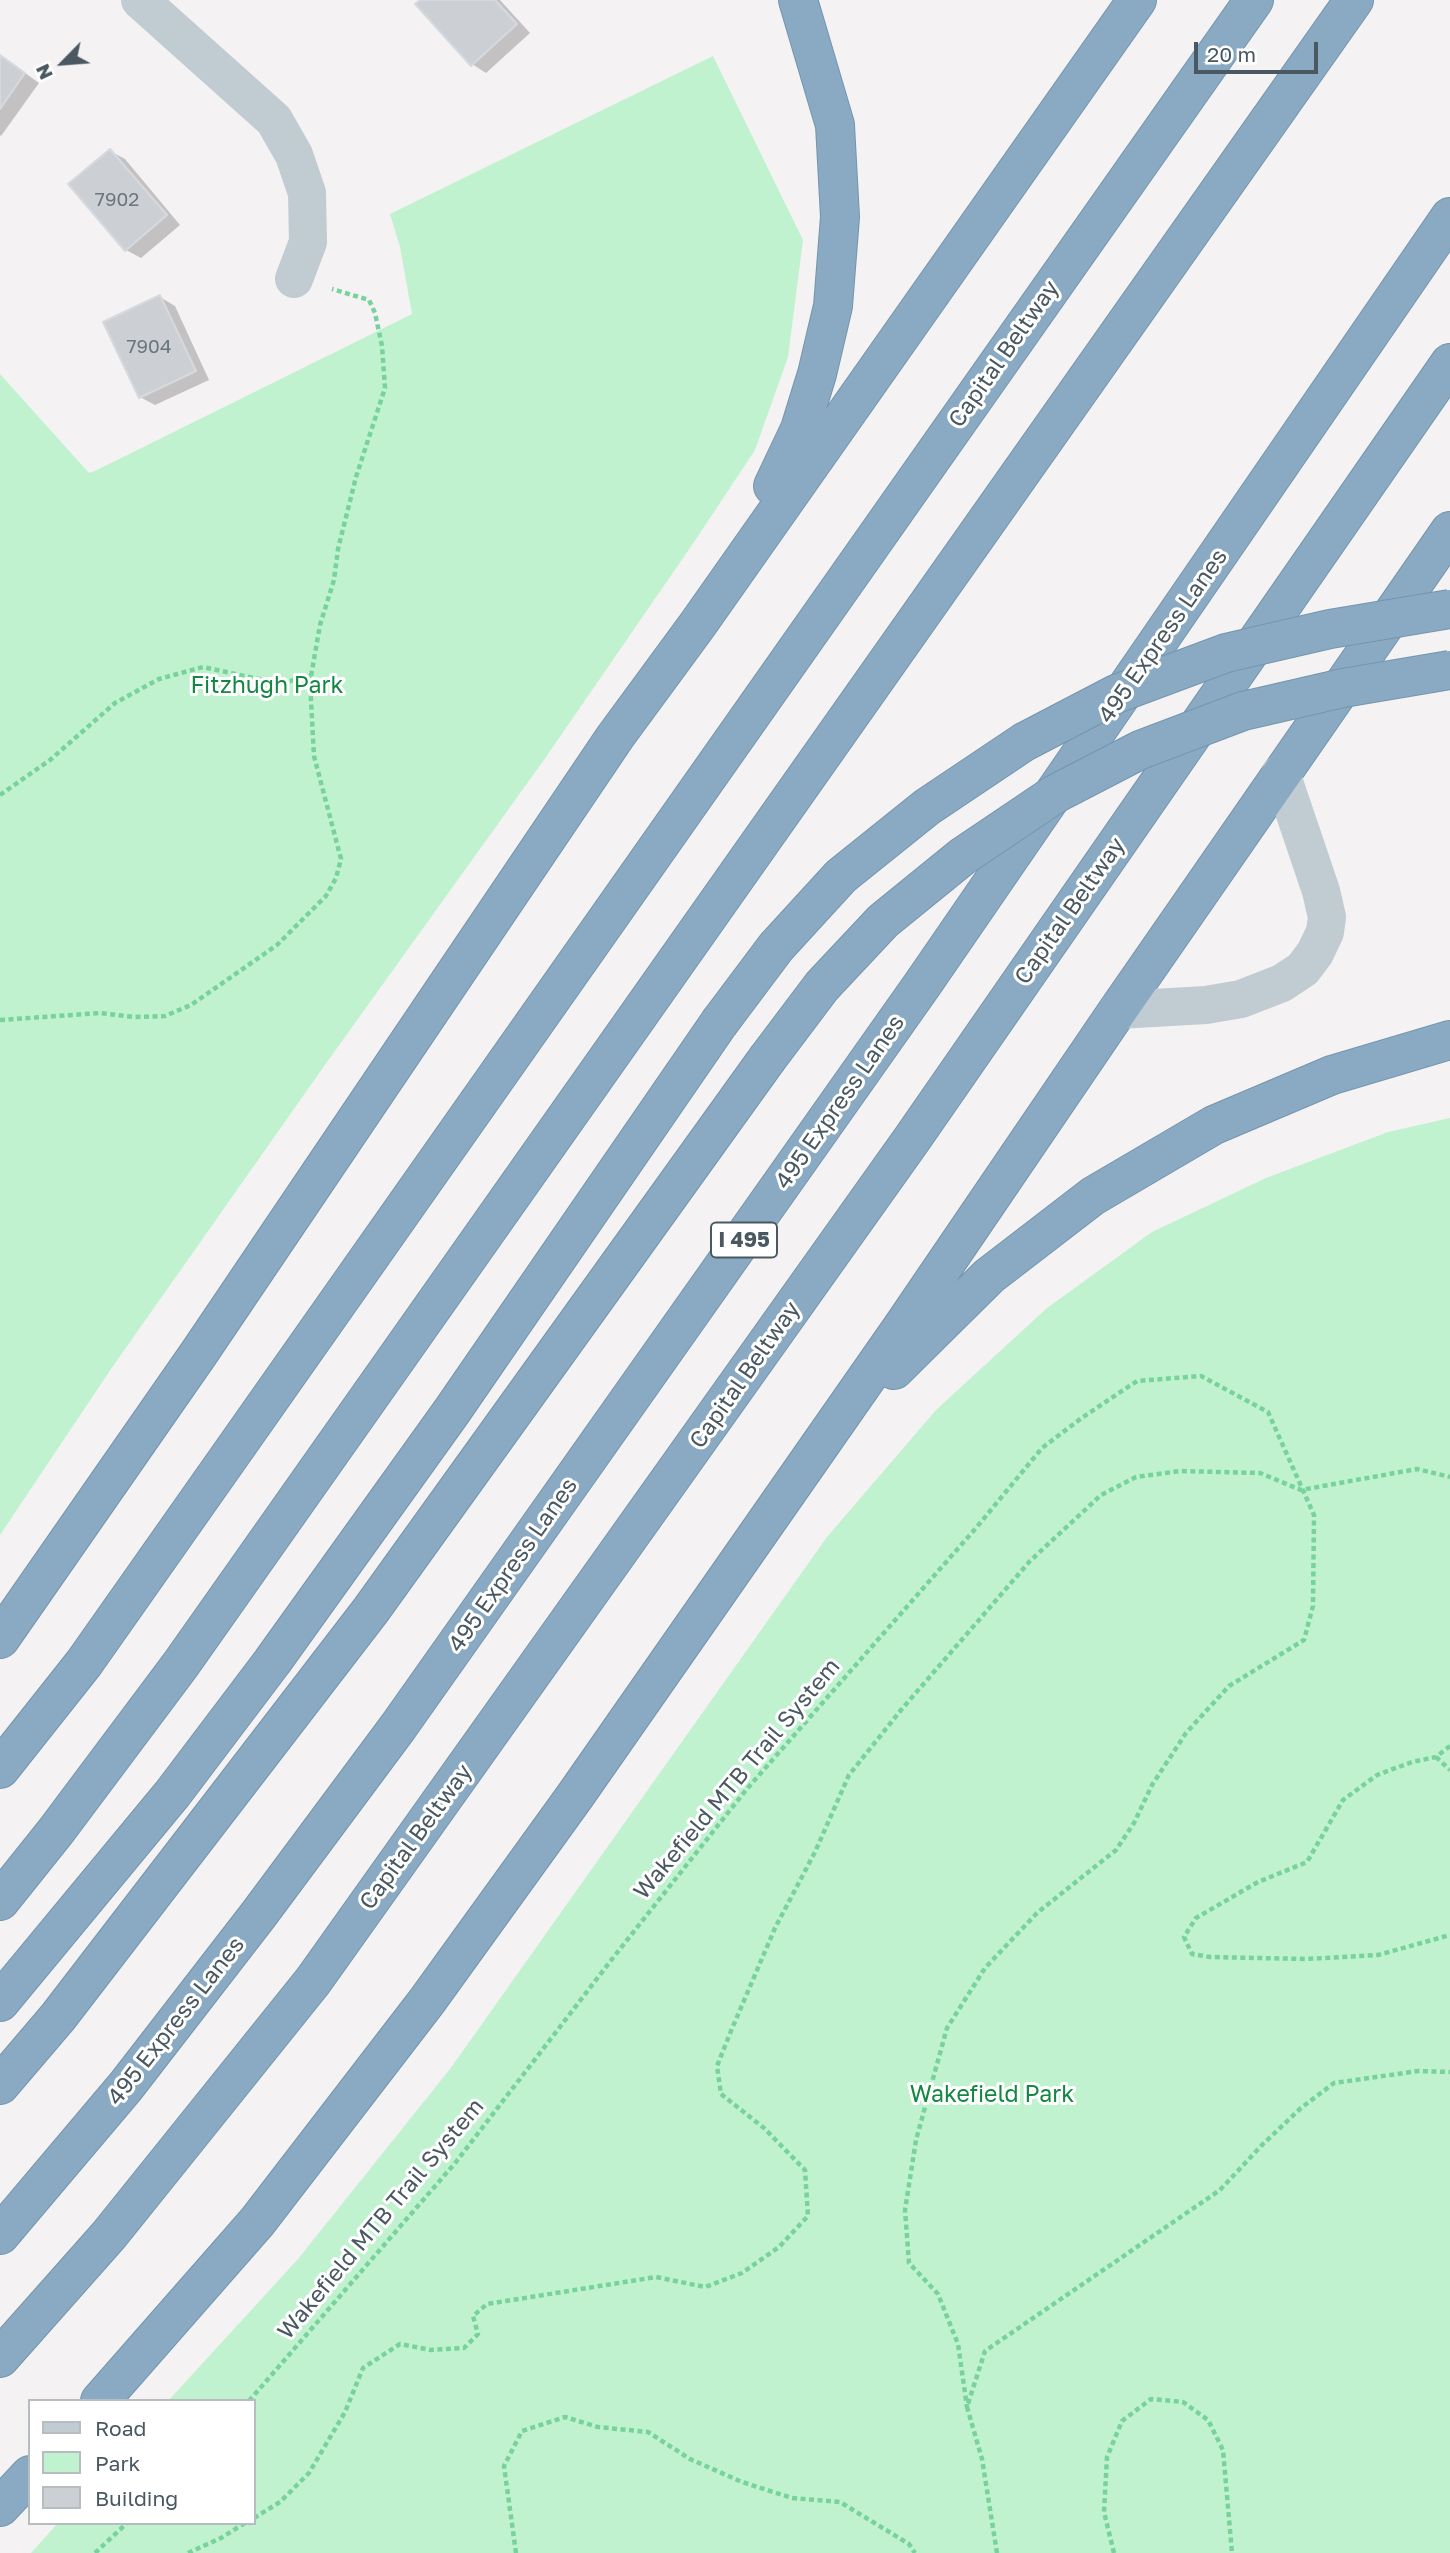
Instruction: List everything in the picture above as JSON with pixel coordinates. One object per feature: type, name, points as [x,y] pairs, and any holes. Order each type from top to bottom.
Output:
[{"type":"highway","points":[[698,624],[756,522],[800,429],[817,374],[833,306],[840,217],[835,125],[798,0]]},
{"type":"highway","points":[[0,1639],[199,1353],[615,737],[698,624],[1137,0]]},
{"type":"highway","name":"Capital Beltway","points":[[0,1769],[92,1651],[1254,0]]},
{"type":"highway","points":[[0,1901],[56,1831],[189,1653],[1354,0]]},
{"type":"highway","name":"495 Express Lanes","points":[[0,2235],[126,2086],[251,1925],[398,1727],[900,1018],[1450,216]]},
{"type":"highway","name":"Capital Beltway","points":[[0,2358],[109,2235],[313,1981],[912,1139],[1450,363]]},
{"type":"highway","points":[[102,2399],[257,2222],[418,2012],[575,1796],[903,1326],[1450,531]]},
{"type":"highway","points":[[0,2002],[173,1793],[280,1651],[452,1411],[719,1023],[775,947],[841,876],[927,807],[1024,742],[1116,694],[1226,653],[1330,629],[1450,609]]},
{"type":"highway","points":[[0,2085],[58,2017],[371,1610],[822,986],[883,921],[963,856],[1055,794],[1140,750],[1243,711],[1343,688],[1450,670]]},
{"type":"highway","points":[[732,1570],[809,1470],[890,1374],[989,1276],[1093,1196],[1214,1125],[1332,1075],[1450,1040]]},
{"type":"highway","points":[[0,2507],[28,2477]]},
{"type":"street","points":[[140,0],[274,120],[294,155],[307,193],[309,242],[294,278]]},
{"type":"street","points":[[1118,1010],[1206,1005],[1241,999],[1282,983],[1303,969],[1315,953],[1325,932],[1327,917],[1321,891],[1281,774]]},
{"type":"path","points":[[0,1020],[100,1013],[134,1017],[165,1016],[191,1004],[277,945],[326,896],[336,878],[341,859],[314,757],[310,682],[320,625],[334,580],[338,549],[356,477],[385,388],[383,345],[369,300],[294,278]]},
{"type":"path","points":[[0,795],[50,761],[116,703],[159,679],[203,667],[268,681],[290,681],[312,676]]},
{"type":"path","name":"Wakefield MTB Trail System","points":[[251,2399],[456,2162],[746,1790],[976,1528],[1042,1448],[1137,1381],[1201,1376],[1269,1412],[1314,1515],[1313,1606],[1304,1640],[1229,1686],[1186,1733],[1152,1785],[1134,1823],[1116,1850],[1037,1913],[985,1968],[947,2028],[916,2140],[905,2210],[909,2263],[938,2294],[958,2344],[967,2407],[982,2459],[997,2553]]},
{"type":"path","points":[[256,2517],[280,2502],[309,2473],[345,2412],[363,2368],[400,2344],[430,2350],[464,2348],[478,2334],[473,2316],[487,2304],[656,2277],[705,2287],[743,2273],[779,2247],[808,2216],[805,2169],[764,2128],[721,2094],[717,2066],[775,1928],[815,1852],[849,1776],[901,1710],[1030,1561],[1101,1495],[1136,1477],[1180,1471],[1260,1473],[1301,1490],[1417,1468],[1450,1477]]},
{"type":"path","points":[[1450,1746],[1436,1757],[1412,1762],[1377,1775],[1343,1800],[1307,1863],[1258,1882],[1196,1918],[1184,1937],[1192,1954],[1306,1959],[1378,1955],[1450,1935]]},
{"type":"path","points":[[1436,1757],[1450,1770]]},
{"type":"path","points":[[967,2407],[985,2351],[1220,2190],[1301,2108],[1334,2083],[1418,2071],[1450,2072]]},
{"type":"path","points":[[1114,2553],[1104,2512],[1107,2457],[1122,2421],[1152,2399],[1183,2402],[1208,2420],[1223,2450],[1232,2553]]},
{"type":"path","points":[[516,2553],[504,2466],[522,2431],[565,2417],[598,2427],[648,2432],[690,2459],[742,2482],[792,2498],[840,2502],[909,2544],[915,2553]]},
{"type":"path","points":[[95,2553],[125,2525]]},
{"type":"path","points":[[188,2553],[242,2525]]},
{"type":"green space","name":"Fitzhugh Park","points":[[713,56],[803,240],[788,357],[755,450],[546,757],[111,1369],[0,1535],[0,374],[89,473],[97,470],[412,314],[400,247],[390,214]]},
{"type":"green space","name":"Wakefield Park","points":[[1450,1118],[1450,2553],[31,2553],[56,2525],[256,2525],[256,2399],[170,2399],[298,2259],[450,2069],[827,1537],[936,1410],[1047,1308],[1152,1232],[1266,1178],[1388,1132]]},
{"type":"building","points":[[420,0],[495,0],[517,24],[471,66],[415,4]]},
{"type":"building","points":[[0,55],[25,73],[0,109]]},
{"type":"building","points":[[110,149],[167,215],[125,251],[68,184]]},
{"type":"building","points":[[160,295],[196,371],[139,398],[103,322]]}]
